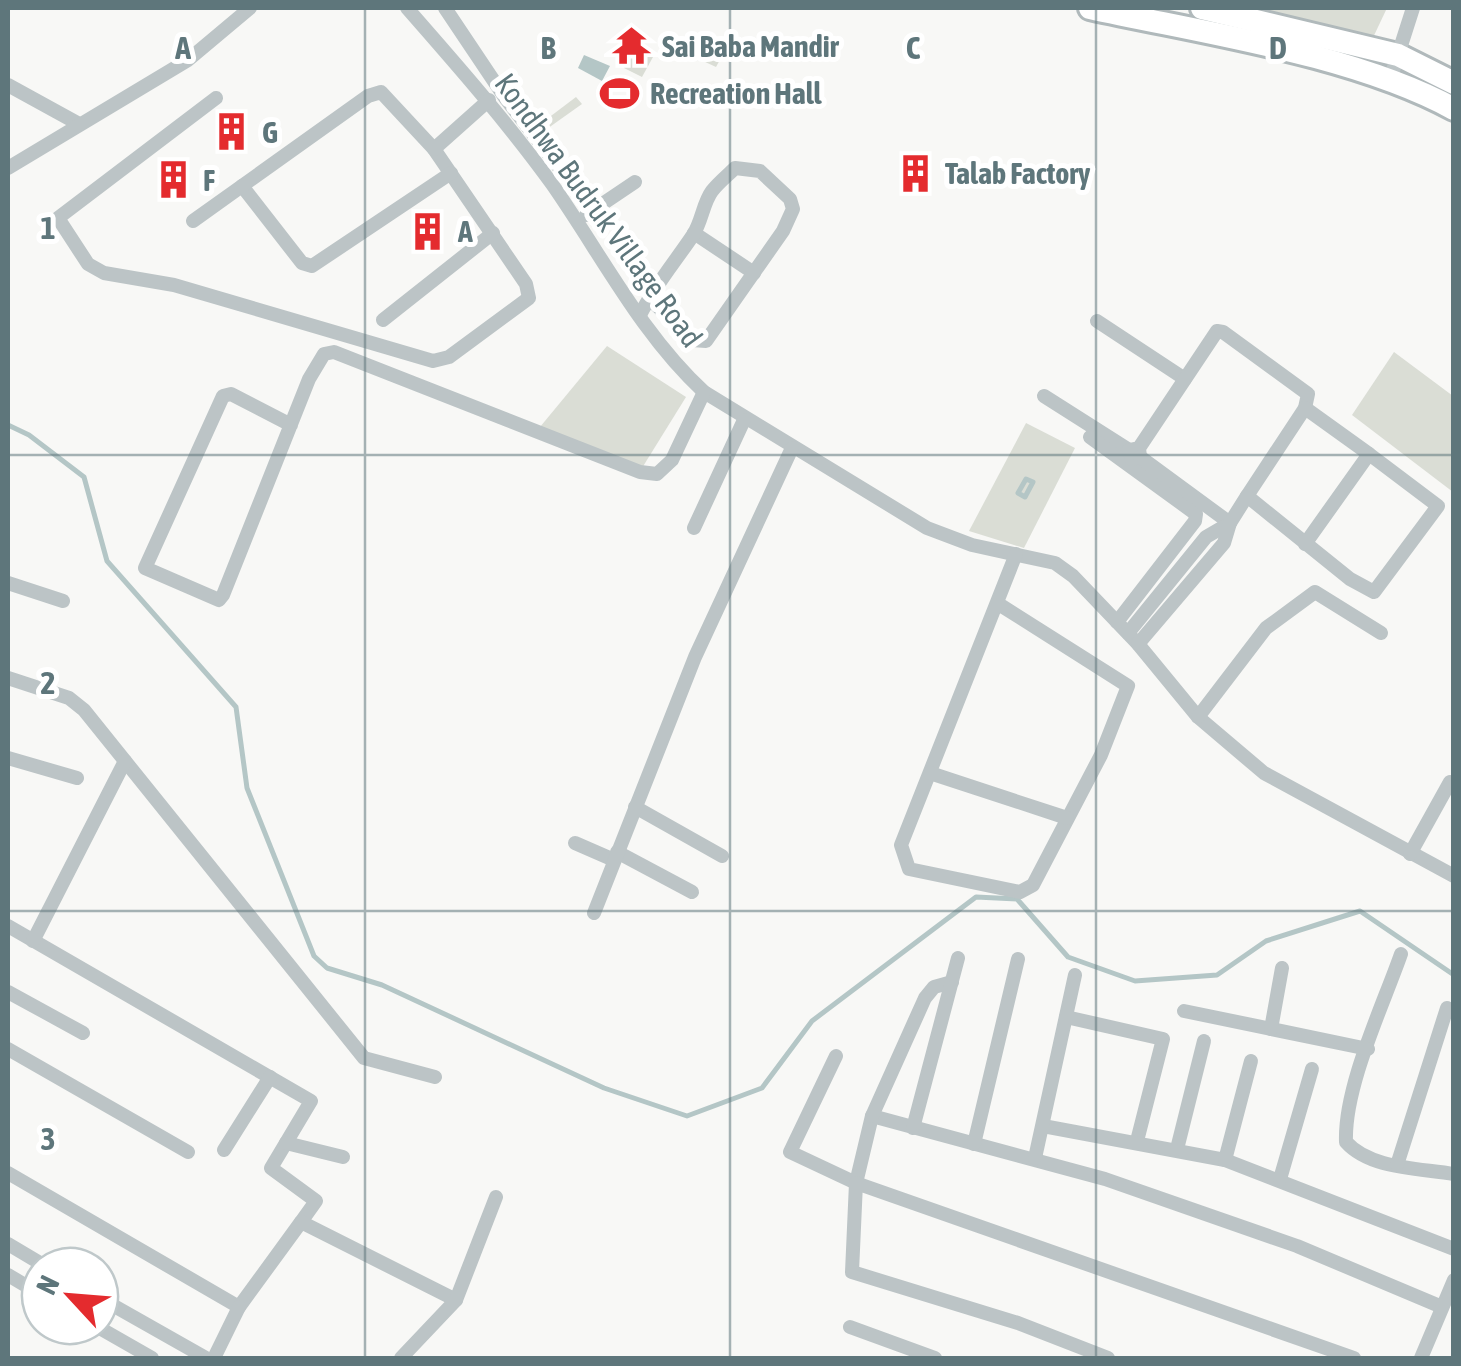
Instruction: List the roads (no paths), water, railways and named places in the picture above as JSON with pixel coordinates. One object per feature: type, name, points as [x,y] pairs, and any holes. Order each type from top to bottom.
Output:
[{"type":"main road","points":[[1090,8],[1341,66],[1454,109]]},
{"type":"main road","points":[[1202,8],[1398,55],[1454,83]]},
{"type":"street","points":[[8,168],[188,60],[250,8]]},
{"type":"street","name":"Kondhwa Budruk Village Road","points":[[407,8],[489,100],[577,221],[672,363],[704,392],[744,420],[928,528],[972,545],[1055,564],[1128,633],[1198,717],[1264,773],[1454,876]]},
{"type":"street","points":[[446,8],[506,99],[592,210]]},
{"type":"street","points":[[1389,82],[1413,8]]},
{"type":"street","points":[[8,85],[79,124]]},
{"type":"street","points":[[193,221],[381,92],[434,149],[493,232],[526,284],[529,298],[520,309],[449,357],[432,361],[174,286],[104,273],[88,264],[58,218],[216,98]]},
{"type":"street","points":[[434,149],[489,100]]},
{"type":"street","points":[[640,315],[649,298],[694,233],[710,193],[735,168],[760,171],[790,199],[793,208],[713,334],[700,343],[685,334],[649,298]]},
{"type":"street","points":[[242,186],[302,263],[312,266],[451,173]]},
{"type":"street","points":[[577,221],[635,182]]},
{"type":"street","points":[[384,320],[493,232]]},
{"type":"street","points":[[694,233],[754,273]]},
{"type":"street","points":[[1097,322],[1185,379]]},
{"type":"street","points":[[1128,633],[1224,543],[1230,523],[1305,408],[1308,394],[1217,331],[1133,455]]},
{"type":"street","points":[[291,425],[232,394],[223,396],[146,568],[219,600],[291,425],[316,362],[334,352],[640,472],[657,474],[672,460],[704,392]]},
{"type":"street","points":[[1044,396],[1230,523]]},
{"type":"street","points":[[1246,496],[1368,590],[1380,590],[1438,506],[1305,408]]},
{"type":"street","points":[[694,528],[744,420]]},
{"type":"street","points":[[1090,437],[1133,455],[1196,514],[1196,521],[1128,633]]},
{"type":"street","points":[[594,913],[694,657],[792,448]]},
{"type":"street","points":[[1305,544],[1369,454]]},
{"type":"street","points":[[997,603],[1128,686],[1102,755],[1034,885],[1020,892],[909,869],[902,845],[1016,554]]},
{"type":"street","points":[[8,583],[63,601]]},
{"type":"street","points":[[1198,717],[1266,628],[1315,592],[1381,634]]},
{"type":"street","points":[[8,678],[76,702],[364,1058],[435,1077]]},
{"type":"street","points":[[8,758],[77,778]]},
{"type":"street","points":[[33,940],[125,760]]},
{"type":"street","points":[[930,773],[1067,818]]},
{"type":"street","points":[[1410,854],[1450,782]]},
{"type":"street","points":[[635,807],[722,856]]},
{"type":"street","points":[[575,842],[616,856],[692,892]]},
{"type":"street","points":[[8,926],[311,1100],[271,1168],[316,1201],[239,1307],[214,1358]]},
{"type":"street","points":[[1400,954],[1368,1049],[1346,1126],[1346,1142],[1356,1153],[1397,1165],[1454,1174]]},
{"type":"street","points":[[913,1128],[958,958]]},
{"type":"street","points":[[974,1144],[1018,959]]},
{"type":"street","points":[[1271,1029],[1282,968]]},
{"type":"street","points":[[1034,1158],[1075,975]]},
{"type":"street","points":[[952,982],[934,987],[925,998],[872,1116],[856,1183],[852,1272],[1018,1323],[1108,1358]]},
{"type":"street","points":[[8,992],[83,1033]]},
{"type":"street","points":[[1397,1165],[1447,1008]]},
{"type":"street","points":[[1184,1011],[1368,1049]]},
{"type":"street","points":[[1066,1017],[1162,1040],[1137,1140]]},
{"type":"street","points":[[1177,1149],[1204,1041]]},
{"type":"street","points":[[8,1050],[188,1152]]},
{"type":"street","points":[[836,1056],[790,1152],[856,1183],[1354,1358]]},
{"type":"street","points":[[1226,1160],[1252,1061]]},
{"type":"street","points":[[1280,1179],[1312,1069]]},
{"type":"street","points":[[224,1150],[270,1077]]},
{"type":"street","points":[[872,1116],[1034,1158],[1298,1246],[1442,1307]]},
{"type":"street","points":[[1043,1126],[1137,1140],[1226,1160],[1454,1249]]},
{"type":"street","points":[[286,1143],[343,1157]]},
{"type":"street","points":[[8,1173],[239,1307]]},
{"type":"street","points":[[400,1358],[456,1300],[496,1197]]},
{"type":"street","points":[[301,1222],[456,1300]]},
{"type":"street","points":[[1421,1358],[1454,1280]]},
{"type":"street","points":[[120,1309],[206,1358]]},
{"type":"street","points":[[850,1328],[935,1358]]},
{"type":"street","points":[[120,1340],[152,1358]]},
{"type":"waterway","points":[[8,425],[29,435],[84,477],[107,561],[236,707],[247,788],[314,956],[327,968],[382,985],[604,1088],[687,1116],[762,1088],[812,1021],[976,897],[1017,899],[1068,957],[1135,981],[1217,975],[1266,941],[1360,911],[1454,975]]},
{"type":"waterway","points":[[1026,479],[1033,482],[1025,497],[1018,493],[1026,479]]},
{"type":"place","name":"Sai Baba Mandir","points":[[632,46]]},
{"type":"place","name":"Recreation Hall","points":[[620,93]]},
{"type":"place","name":"G","points":[[232,132]]},
{"type":"place","name":"Talab Factory","points":[[915,173]]},
{"type":"place","name":"F","points":[[173,180]]},
{"type":"place","name":"A","points":[[428,231]]}]
